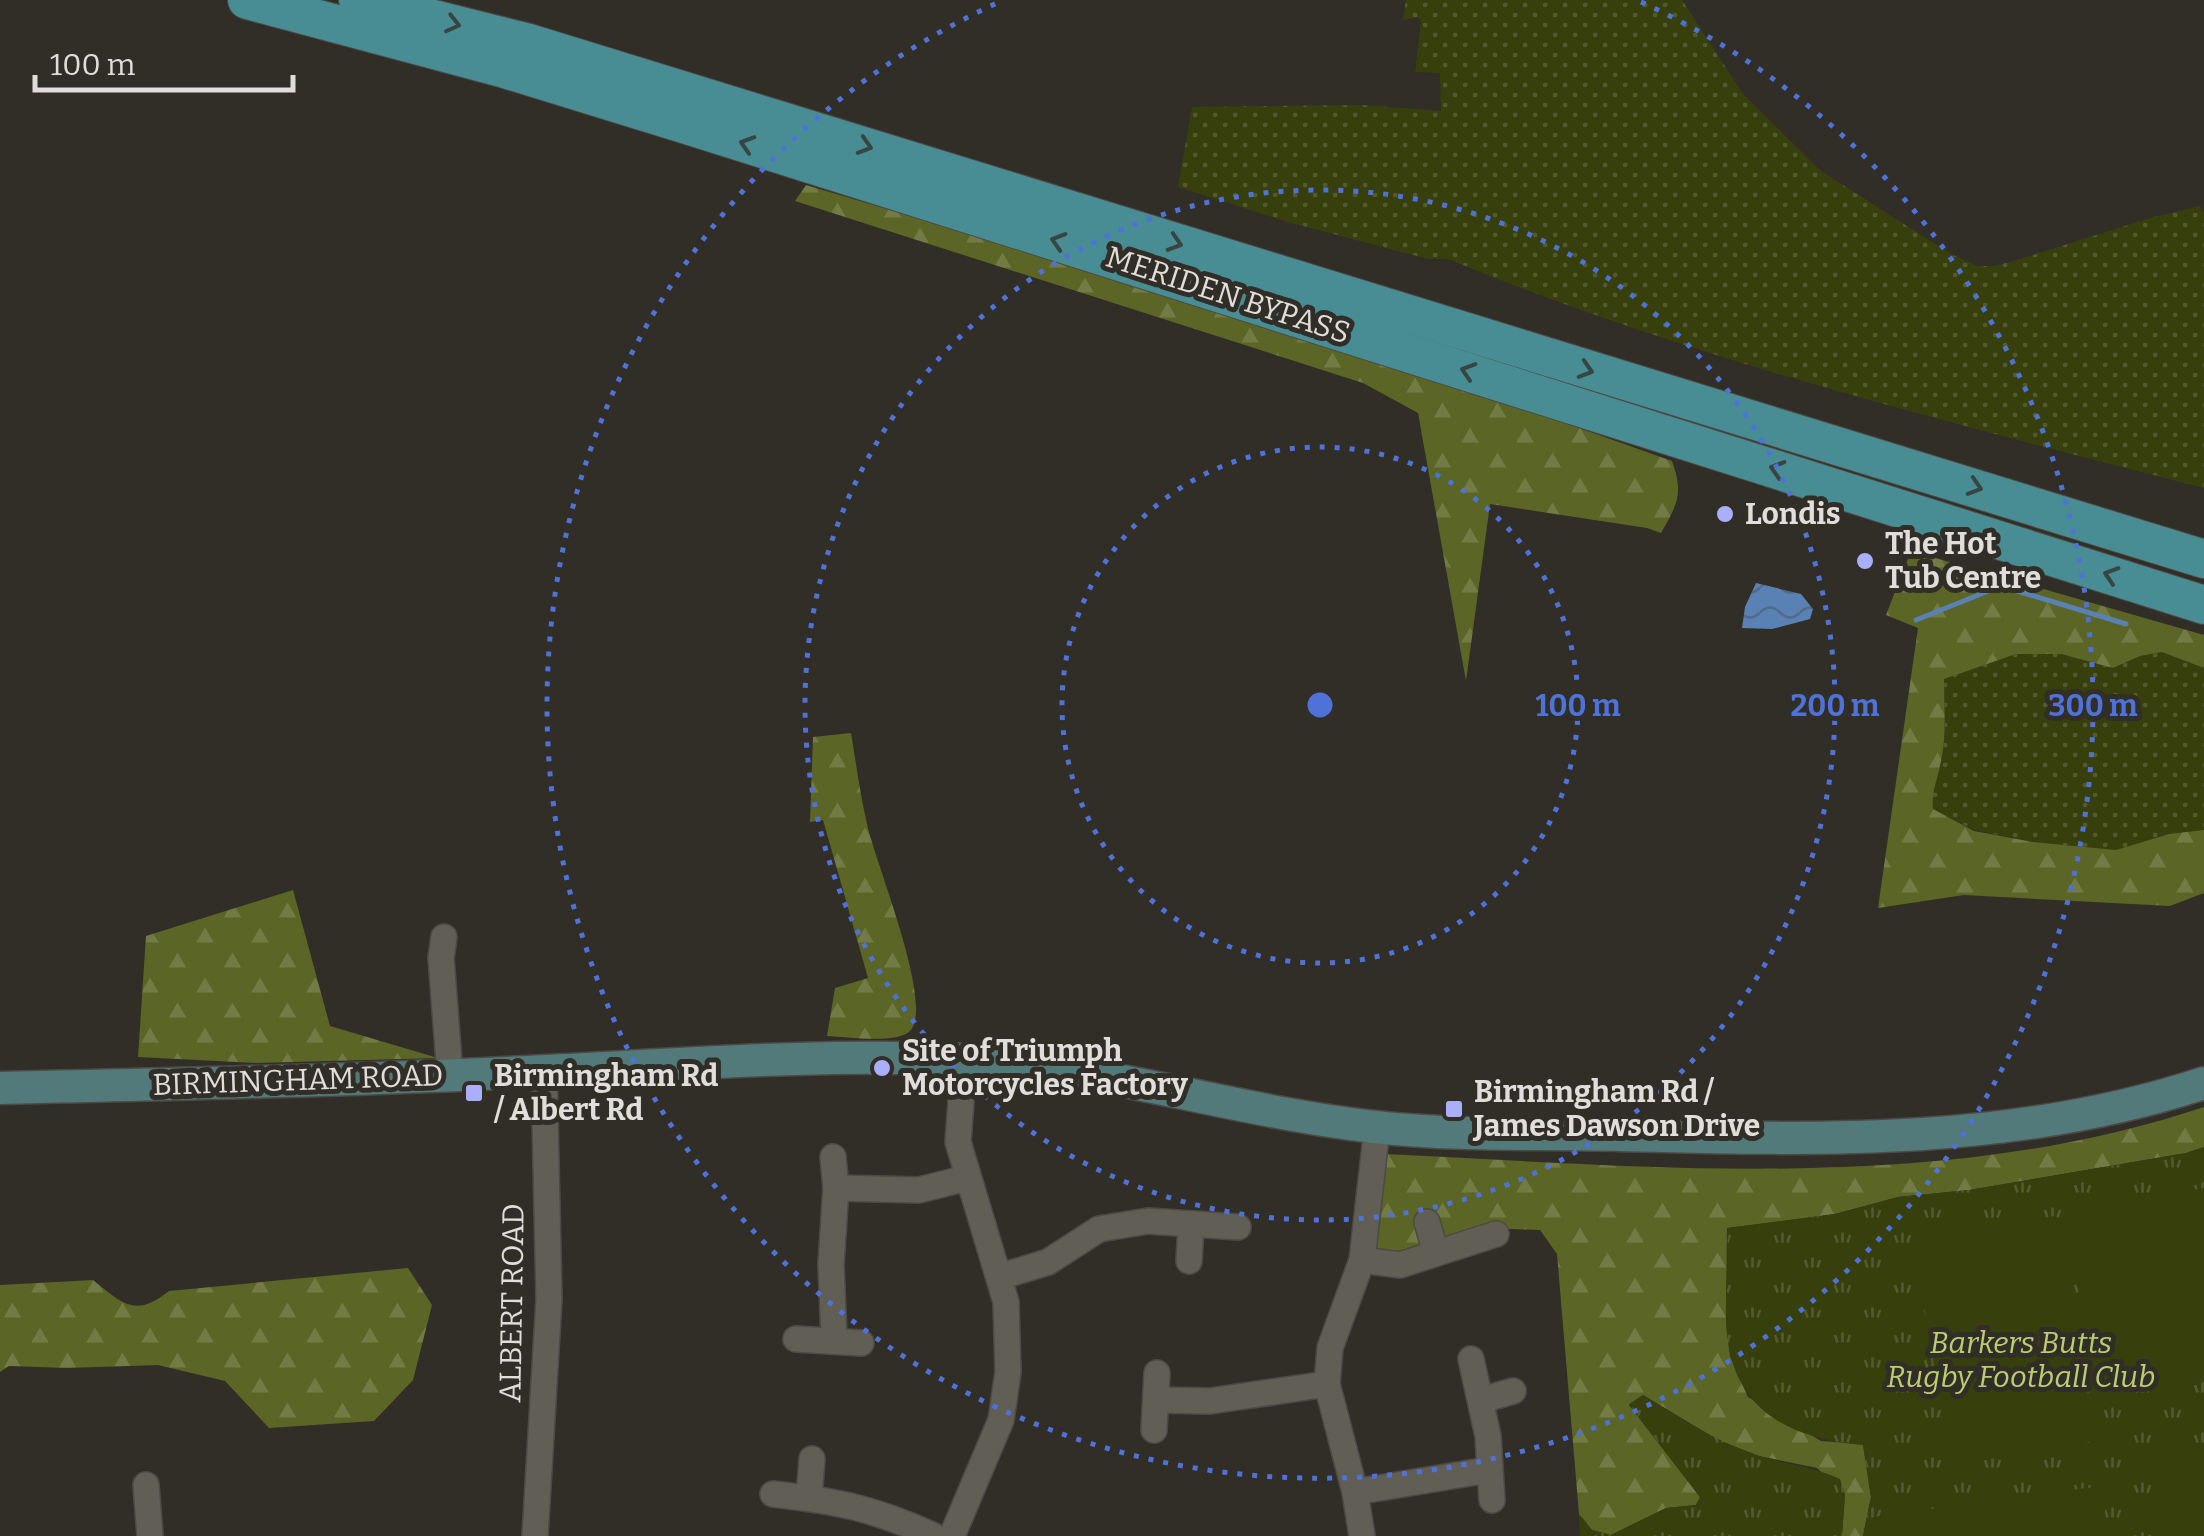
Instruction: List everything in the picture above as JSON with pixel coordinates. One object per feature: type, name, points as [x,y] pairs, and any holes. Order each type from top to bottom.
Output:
[{"type":"highway","name":"MERIDEN BYPASS","points":[[247,0],[505,70],[687,125],[2204,604]]},
{"type":"highway","name":"MERIDEN BYPASS","points":[[358,0],[529,43],[2204,558]]},
{"type":"main road","name":"BIRMINGHAM ROAD","points":[[0,1088],[450,1076],[782,1058],[964,1060],[1041,1065],[1234,1106],[1377,1128],[1755,1138],[1951,1134],[2045,1122],[2132,1105],[2204,1082]]},
{"type":"street","points":[[444,936],[441,958],[450,1076]]},
{"type":"street","points":[[952,1536],[1001,1420],[1008,1372],[1006,1302],[958,1142],[964,1060]]},
{"type":"street","name":"ALBERT ROAD","points":[[534,1536],[549,1299],[544,1071]]},
{"type":"street","points":[[1362,1536],[1355,1492],[1327,1384],[1330,1348],[1362,1260],[1377,1128]]},
{"type":"street","points":[[833,1157],[834,1339]]},
{"type":"street","points":[[836,1188],[919,1190],[967,1178]]},
{"type":"street","points":[[999,1277],[1048,1262],[1099,1229],[1148,1221],[1238,1227]]},
{"type":"street","points":[[1427,1222],[1436,1254]]},
{"type":"street","points":[[1189,1262],[1191,1224]]},
{"type":"street","points":[[1362,1260],[1400,1265],[1496,1234]]},
{"type":"street","points":[[796,1339],[861,1343]]},
{"type":"street","points":[[1471,1360],[1488,1436],[1492,1500]]},
{"type":"street","points":[[1154,1430],[1157,1374]]},
{"type":"street","points":[[1158,1400],[1210,1401],[1327,1384]]},
{"type":"street","points":[[1482,1400],[1514,1392]]},
{"type":"street","points":[[809,1498],[812,1459]]},
{"type":"street","points":[[1355,1492],[1488,1470]]},
{"type":"street","points":[[146,1485],[150,1536]]},
{"type":"street","points":[[773,1494],[841,1501],[934,1536]]},
{"type":"green space","points":[[1406,0],[1682,0],[1743,94],[1821,171],[1951,254],[1977,266],[2014,261],[2200,206],[2204,213],[2204,488],[1822,387],[1633,328],[1448,259],[1428,259],[1288,222],[1178,187],[1192,107],[1363,105],[1441,111],[1440,73],[1415,72],[1421,23],[1419,17],[1403,20]]},
{"type":"green space","points":[[806,185],[1191,299],[1487,395],[1672,461],[1678,482],[1675,507],[1661,533],[1490,504],[1466,681],[1418,413],[1363,383],[795,201]]},
{"type":"green space","points":[[1911,551],[2204,635],[2204,668],[2162,652],[2140,656],[2113,668],[2061,654],[2016,654],[1944,679],[1944,741],[1933,809],[1974,831],[2033,842],[2116,850],[2169,834],[2204,830],[2204,893],[2170,906],[1964,895],[1878,908],[1918,628],[1886,615]]},
{"type":"green space","points":[[2162,652],[2204,668],[2204,830],[2169,834],[2117,850],[2033,842],[1974,830],[1932,809],[1944,741],[1943,679],[2016,654],[2061,654],[2113,668],[2140,656]]},
{"type":"green space","points":[[851,733],[867,824],[901,932],[915,993],[916,1016],[910,1031],[895,1037],[827,1036],[835,988],[868,978],[823,820],[810,822],[813,737]]},
{"type":"green space","points":[[293,890],[330,1026],[438,1058],[257,1063],[138,1057],[146,936]]},
{"type":"green space","points":[[2204,1107],[2204,1147],[2186,1153],[1969,1190],[1898,1197],[1835,1214],[1727,1228],[1726,1320],[1730,1356],[1748,1397],[1821,1441],[1863,1444],[1871,1497],[1863,1536],[1842,1536],[1845,1494],[1817,1468],[1759,1456],[1718,1440],[1643,1395],[1629,1405],[1700,1497],[1696,1505],[1666,1508],[1611,1535],[1592,1530],[1579,1514],[1557,1254],[1540,1230],[1480,1228],[1412,1250],[1376,1252],[1385,1154],[1694,1168],[1901,1164],[2003,1153],[2104,1135]]},
{"type":"green space","name":"Barkers Butts Rugby Football Club","points":[[2204,1147],[2204,1536],[1863,1536],[1871,1497],[1863,1445],[1809,1435],[1786,1425],[1766,1413],[1738,1376],[1726,1321],[1727,1228],[1835,1214],[1898,1197],[1969,1190]]},
{"type":"green space","points":[[2204,1188],[2204,1367],[2095,1384],[2067,1209]]},
{"type":"green space","points":[[2055,1216],[2093,1441],[1951,1466],[1913,1240]]},
{"type":"green space","points":[[408,1268],[432,1305],[413,1380],[374,1421],[269,1428],[225,1381],[158,1365],[9,1366],[0,1372],[0,1285],[93,1280],[121,1301],[138,1306],[169,1291]]},
{"type":"green space","points":[[1643,1395],[1741,1449],[1840,1479],[1845,1494],[1842,1536],[1580,1536],[1579,1514],[1592,1530],[1611,1535],[1666,1508],[1696,1505],[1700,1497],[1629,1404]]},
{"type":"green space","points":[[2204,1445],[2204,1536],[2164,1536],[2150,1454]]},
{"type":"green space","points":[[2102,1486],[2108,1536],[1875,1536],[1873,1517]]},
{"type":"water","points":[[1756,583],[1801,594],[1813,609],[1810,619],[1772,629],[1742,628],[1745,607]]},
{"type":"waterway","points":[[1916,620],[2001,586],[2126,624]]},
{"type":"place","name":"Londis","points":[[1725,514]]},
{"type":"place","name":"The Hot Tub Centre","points":[[1865,561]]},
{"type":"place","name":"Site of Triumph Motorcycles Factory","points":[[882,1068]]},
{"type":"place","name":"Birmingham Rd / Albert Rd","points":[[474,1093]]},
{"type":"place","name":"Birmingham Rd / James Dawson Drive","points":[[1454,1109]]}]
